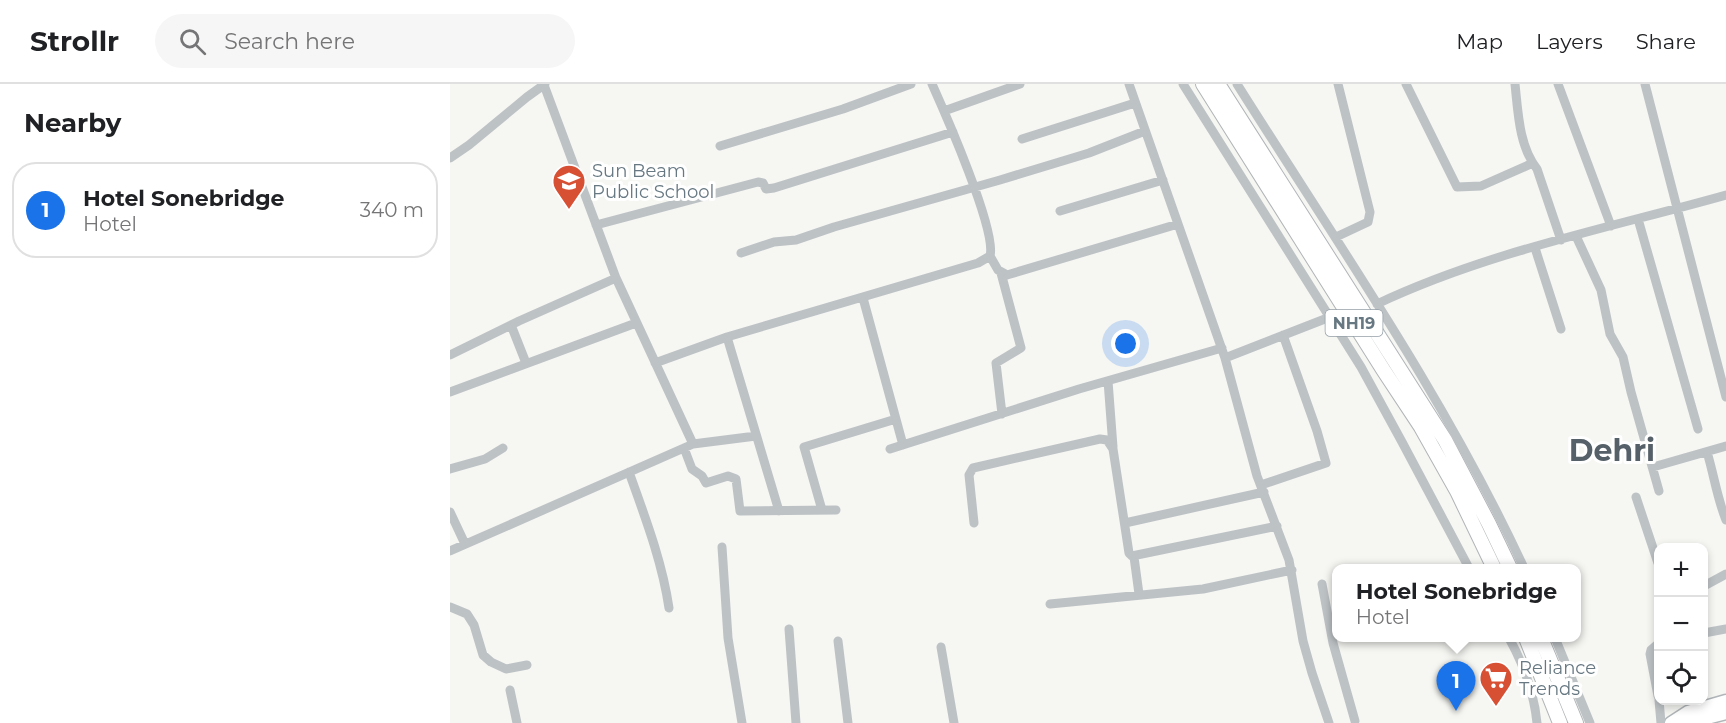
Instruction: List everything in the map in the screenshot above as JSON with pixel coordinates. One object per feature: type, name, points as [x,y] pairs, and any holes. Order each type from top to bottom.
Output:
[{"type":"highway","name":"NH19","points":[[1203,84],[1421,427],[1457,491],[1492,564]]},
{"type":"highway","name":"NH19","points":[[1218,84],[1445,440],[1508,564]]},
{"type":"highway","points":[[1528,642],[1560,723]]},
{"type":"highway","points":[[1543,642],[1576,723]]},
{"type":"highway","points":[[1686,723],[1706,720]]},
{"type":"main road","points":[[1671,723],[1688,712],[1726,701]]},
{"type":"main road","points":[[1706,720],[1726,713]]},
{"type":"street","points":[[720,146],[843,109],[911,84]]},
{"type":"street","points":[[655,363],[727,337],[978,263],[990,256],[992,251],[974,188],[932,84]]},
{"type":"street","points":[[944,111],[1020,84]]},
{"type":"street","points":[[1129,84],[1223,353],[1245,436],[1292,570],[1304,641],[1329,723]]},
{"type":"street","points":[[1183,84],[1330,317],[1393,424],[1466,564]]},
{"type":"street","points":[[1237,84],[1336,237],[1458,438],[1486,489],[1522,564]]},
{"type":"street","points":[[1336,237],[1368,222],[1370,212],[1338,84]]},
{"type":"street","points":[[1406,84],[1457,187],[1480,186],[1533,164]]},
{"type":"street","points":[[1515,84],[1520,127],[1561,240]]},
{"type":"street","points":[[1558,84],[1611,226]]},
{"type":"street","points":[[1645,84],[1726,397]]},
{"type":"street","points":[[450,158],[545,85],[616,278],[680,414],[692,469],[702,476],[706,483],[728,476],[735,478],[740,511],[836,510]]},
{"type":"street","points":[[1022,139],[1135,103]]},
{"type":"street","points":[[741,253],[774,242],[796,240],[834,227],[974,188],[1060,162],[1145,131]]},
{"type":"street","points":[[596,225],[758,182],[763,183],[766,189],[774,188],[952,132]]},
{"type":"street","points":[[1060,211],[1163,180]]},
{"type":"street","points":[[1377,304],[1436,278],[1561,240],[1726,195]]},
{"type":"street","points":[[1638,219],[1698,429]]},
{"type":"street","points":[[1001,273],[1007,275],[1178,224]]},
{"type":"street","points":[[1576,236],[1600,290],[1612,341],[1623,357],[1659,491]]},
{"type":"street","points":[[1535,248],[1561,329]]},
{"type":"street","points":[[990,256],[1001,273],[1021,348],[996,363],[1002,414]]},
{"type":"street","points":[[450,342],[452,354],[616,278]]},
{"type":"street","points":[[863,298],[903,445]]},
{"type":"street","points":[[890,449],[1108,381],[1223,353],[1283,335],[1330,317]]},
{"type":"street","points":[[450,392],[636,322]]},
{"type":"street","points":[[511,325],[526,363]]},
{"type":"street","points":[[1125,523],[1262,488],[1326,463],[1283,335]]},
{"type":"street","points":[[727,337],[779,511]]},
{"type":"street","points":[[1108,381],[1113,448],[1139,594]]},
{"type":"street","points":[[822,510],[804,447],[896,419]]},
{"type":"street","points":[[450,551],[688,446],[756,436]]},
{"type":"street","points":[[974,523],[969,475],[973,468],[1095,439],[1107,440],[1113,448]]},
{"type":"street","points":[[1653,467],[1726,446]]},
{"type":"street","points":[[450,469],[485,459],[503,448]]},
{"type":"street","points":[[1707,452],[1716,480],[1720,506],[1726,520]]},
{"type":"street","points":[[629,472],[656,548],[669,608]]},
{"type":"street","points":[[1636,497],[1654,549]]},
{"type":"street","points":[[450,512],[465,544]]},
{"type":"street","points":[[1134,556],[1277,526]]},
{"type":"street","points":[[722,547],[728,638],[742,723]]},
{"type":"street","points":[[1050,604],[1203,589],[1292,570]]},
{"type":"street","points":[[1708,584],[1726,574]]},
{"type":"street","points":[[1322,584],[1332,638]]},
{"type":"street","points":[[450,607],[467,615],[474,625],[483,655],[491,662],[506,669],[527,665]]},
{"type":"street","points":[[789,629],[796,723]]},
{"type":"street","points":[[1708,632],[1726,629]]},
{"type":"street","points":[[838,641],[848,723]]},
{"type":"street","points":[[1333,642],[1355,721]]},
{"type":"street","points":[[1511,642],[1525,670],[1535,705],[1537,723]]},
{"type":"street","points":[[1557,642],[1590,723]]},
{"type":"street","points":[[941,647],[954,723]]},
{"type":"street","points":[[1654,648],[1650,654],[1654,673]]},
{"type":"street","points":[[510,690],[517,723]]},
{"type":"street","points":[[1659,705],[1661,723]]},
{"type":"place","name":"Sun Beam Public School","points":[[569,210]]},
{"type":"place","name":"Reliance Trends","points":[[1496,707]]},
{"type":"place","name":"Hotel Sonebridge","points":[[1456,711]]},
{"type":"district","name":"Dehri","points":[[1612,451]]}]
